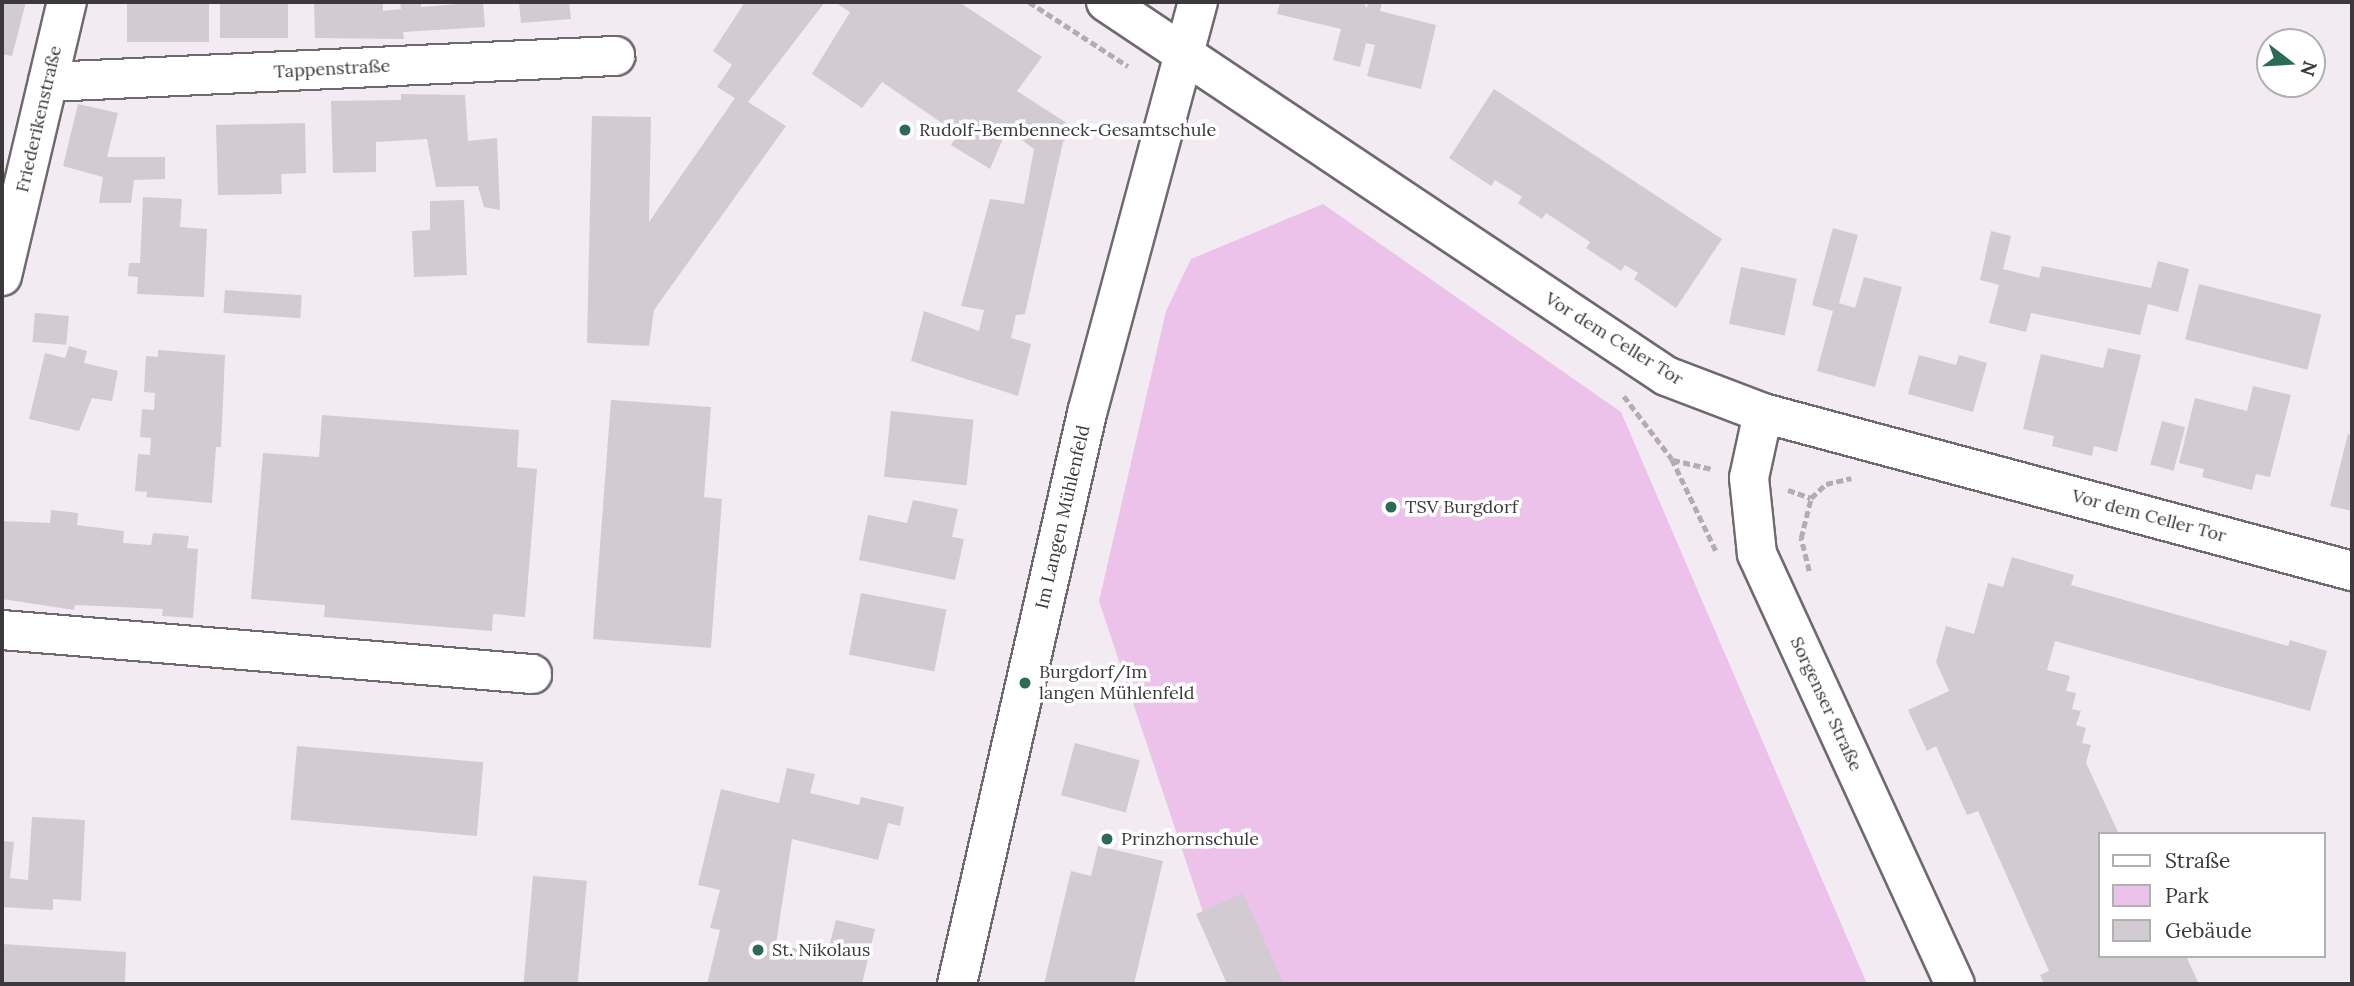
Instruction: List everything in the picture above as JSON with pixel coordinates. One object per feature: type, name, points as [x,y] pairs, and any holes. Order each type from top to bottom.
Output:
[{"type":"street","name":"Friederikenstraße","points":[[2,276],[67,2]]},
{"type":"street","name":"Vor dem Celler Tor","points":[[1106,2],[1666,376],[1763,413],[2352,571]]},
{"type":"street","name":"Im Langen Mühlenfeld","points":[[957,984],[1087,413],[1181,53],[1198,2]]},
{"type":"street","name":"Tappenstraße","points":[[48,82],[615,56]]},
{"type":"street","name":"Sorgenser Straße","points":[[1763,413],[1749,478],[1757,554],[1955,984]]},
{"type":"street","points":[[2,631],[532,674]]},
{"type":"path","points":[[1029,2],[1172,94]]},
{"type":"green space","name":"TSV Burgdorf","points":[[1323,204],[1621,412],[1867,984],[1227,984],[1099,601],[1166,311],[1191,259]]},
{"type":"building","points":[[2,2],[26,2],[12,56],[2,54]]},
{"type":"building","points":[[127,2],[209,2],[209,42],[127,42]]},
{"type":"building","points":[[220,2],[288,2],[288,38],[220,38]]},
{"type":"building","points":[[314,2],[383,2],[383,11],[401,9],[400,2],[421,2],[421,7],[483,2],[485,27],[403,32],[404,39],[315,38]]},
{"type":"building","points":[[519,2],[569,2],[571,19],[521,23]]},
{"type":"building","points":[[745,2],[825,2],[748,102],[786,126],[654,310],[649,346],[587,343],[592,116],[651,117],[649,222],[735,98],[717,87],[732,65],[713,51]]},
{"type":"building","points":[[834,2],[959,2],[1042,57],[1017,91],[1076,129],[1063,142],[1025,314],[1016,315],[1011,338],[1031,344],[1018,396],[911,361],[924,311],[979,331],[984,310],[961,306],[990,199],[1024,204],[1034,149],[1007,129],[990,169],[951,145],[958,134],[882,82],[862,108],[812,74],[850,12]]},
{"type":"building","points":[[1280,2],[1363,2],[1367,8],[1368,2],[1382,2],[1380,11],[1436,25],[1421,89],[1367,76],[1375,45],[1366,43],[1360,67],[1333,60],[1341,29],[1277,14]]},
{"type":"building","points":[[1494,89],[1722,239],[1676,308],[1634,279],[1638,273],[1625,265],[1621,271],[1586,248],[1590,242],[1546,213],[1542,219],[1518,203],[1522,197],[1495,180],[1491,186],[1449,158]]},
{"type":"building","points":[[401,94],[465,95],[468,141],[497,138],[500,210],[484,207],[478,186],[436,187],[427,139],[376,142],[376,172],[333,173],[331,101],[401,100]]},
{"type":"building","points":[[78,104],[118,113],[107,157],[165,157],[165,179],[134,180],[131,203],[99,203],[103,177],[63,166]]},
{"type":"building","points":[[305,123],[306,173],[281,174],[282,194],[218,195],[216,125]]},
{"type":"building","points":[[143,197],[182,199],[180,227],[207,229],[204,297],[137,294],[138,277],[128,276],[129,263],[140,263]]},
{"type":"building","points":[[464,200],[467,275],[414,277],[412,231],[430,230],[430,201]]},
{"type":"building","points":[[1833,228],[1858,235],[1839,303],[1855,308],[1864,277],[1902,287],[1875,387],[1817,371],[1833,311],[1812,305]]},
{"type":"building","points":[[1991,231],[2011,236],[2003,269],[2039,278],[2042,266],[2151,288],[2158,261],[2189,269],[2178,312],[2148,304],[2140,335],[2031,313],[2026,332],[1989,323],[1999,285],[1980,280]]},
{"type":"building","points":[[1741,267],[1797,279],[1785,336],[1729,324]]},
{"type":"building","points":[[2199,284],[2321,314],[2307,370],[2185,339]]},
{"type":"building","points":[[225,290],[302,295],[300,318],[223,313]]},
{"type":"building","points":[[35,313],[69,316],[66,345],[32,342]]},
{"type":"building","points":[[69,346],[87,351],[84,363],[118,371],[112,401],[92,398],[79,431],[29,419],[45,353],[65,358]]},
{"type":"building","points":[[2108,348],[2141,355],[2117,452],[2094,446],[2092,456],[2052,446],[2054,436],[2023,429],[2041,354],[2103,368]]},
{"type":"building","points":[[158,350],[225,355],[221,447],[216,447],[212,503],[146,497],[147,492],[135,491],[138,454],[150,455],[151,438],[140,437],[142,409],[154,410],[155,393],[144,392],[146,356],[158,357]]},
{"type":"building","points":[[1919,355],[1956,365],[1959,355],[1987,363],[1973,412],[1908,394]]},
{"type":"building","points":[[2253,386],[2291,395],[2270,477],[2256,474],[2252,490],[2202,477],[2204,469],[2179,463],[2195,398],[2247,411]]},
{"type":"building","points":[[611,400],[711,407],[704,497],[722,499],[711,648],[593,639]]},
{"type":"building","points":[[891,411],[974,420],[967,485],[884,477]]},
{"type":"building","points":[[322,415],[519,430],[517,467],[537,469],[525,617],[493,614],[492,631],[324,617],[325,605],[251,599],[263,453],[319,457]]},
{"type":"building","points":[[2162,421],[2185,427],[2174,471],[2150,464]]},
{"type":"building","points":[[2348,434],[2352,435],[2352,511],[2330,506]]},
{"type":"building","points":[[913,500],[958,509],[952,537],[964,539],[955,580],[859,560],[868,515],[907,523]]},
{"type":"building","points":[[51,510],[78,513],[77,525],[124,531],[123,543],[151,545],[153,533],[189,536],[187,548],[198,549],[193,618],[162,616],[163,609],[75,605],[74,610],[2,599],[2,521],[50,523]]},
{"type":"building","points":[[2012,557],[2074,575],[2071,585],[2288,646],[2290,640],[2327,651],[2310,711],[2055,641],[2047,670],[2070,676],[2066,691],[2076,693],[2072,709],[2081,711],[2076,725],[2086,728],[2082,743],[2091,745],[2086,763],[2118,832],[2098,832],[2098,958],[2187,958],[2199,984],[2044,984],[2040,975],[2049,971],[1978,811],[1967,815],[1936,746],[1927,751],[1908,710],[1949,691],[1936,662],[1946,626],[1974,634],[1988,583],[2003,587]]},
{"type":"building","points":[[861,593],[946,610],[934,671],[849,655]]},
{"type":"building","points":[[1075,743],[1140,760],[1126,813],[1061,795]]},
{"type":"building","points":[[297,746],[483,762],[477,836],[291,820]]},
{"type":"building","name":"St. Nikolaus","points":[[787,768],[815,774],[810,793],[859,805],[861,797],[904,807],[900,826],[888,823],[878,860],[792,839],[776,944],[827,955],[836,920],[875,929],[862,984],[707,984],[720,930],[710,928],[720,890],[698,885],[721,789],[779,803]]},
{"type":"building","points":[[32,817],[85,820],[81,901],[53,899],[53,910],[2,907],[2,841],[14,842],[10,878],[28,880]]},
{"type":"building","points":[[1098,846],[1163,861],[1134,984],[1044,984],[1071,871],[1091,876]]},
{"type":"building","points":[[533,876],[587,881],[578,984],[524,984]]},
{"type":"building","points":[[1243,893],[1284,984],[1227,984],[1196,914]]},
{"type":"building","points":[[2,944],[126,952],[125,984],[2,984]]},
{"type":"place","name":"Rudolf-Bembenneck-Gesamtschule","points":[[905,130]]},
{"type":"place","name":"TSV Burgdorf","points":[[1391,507]]},
{"type":"place","name":"Burgdorf/Im langen Mühlenfeld","points":[[1025,683]]},
{"type":"place","name":"Prinzhornschule","points":[[1107,839]]},
{"type":"place","name":"St. Nikolaus","points":[[758,950]]}]
